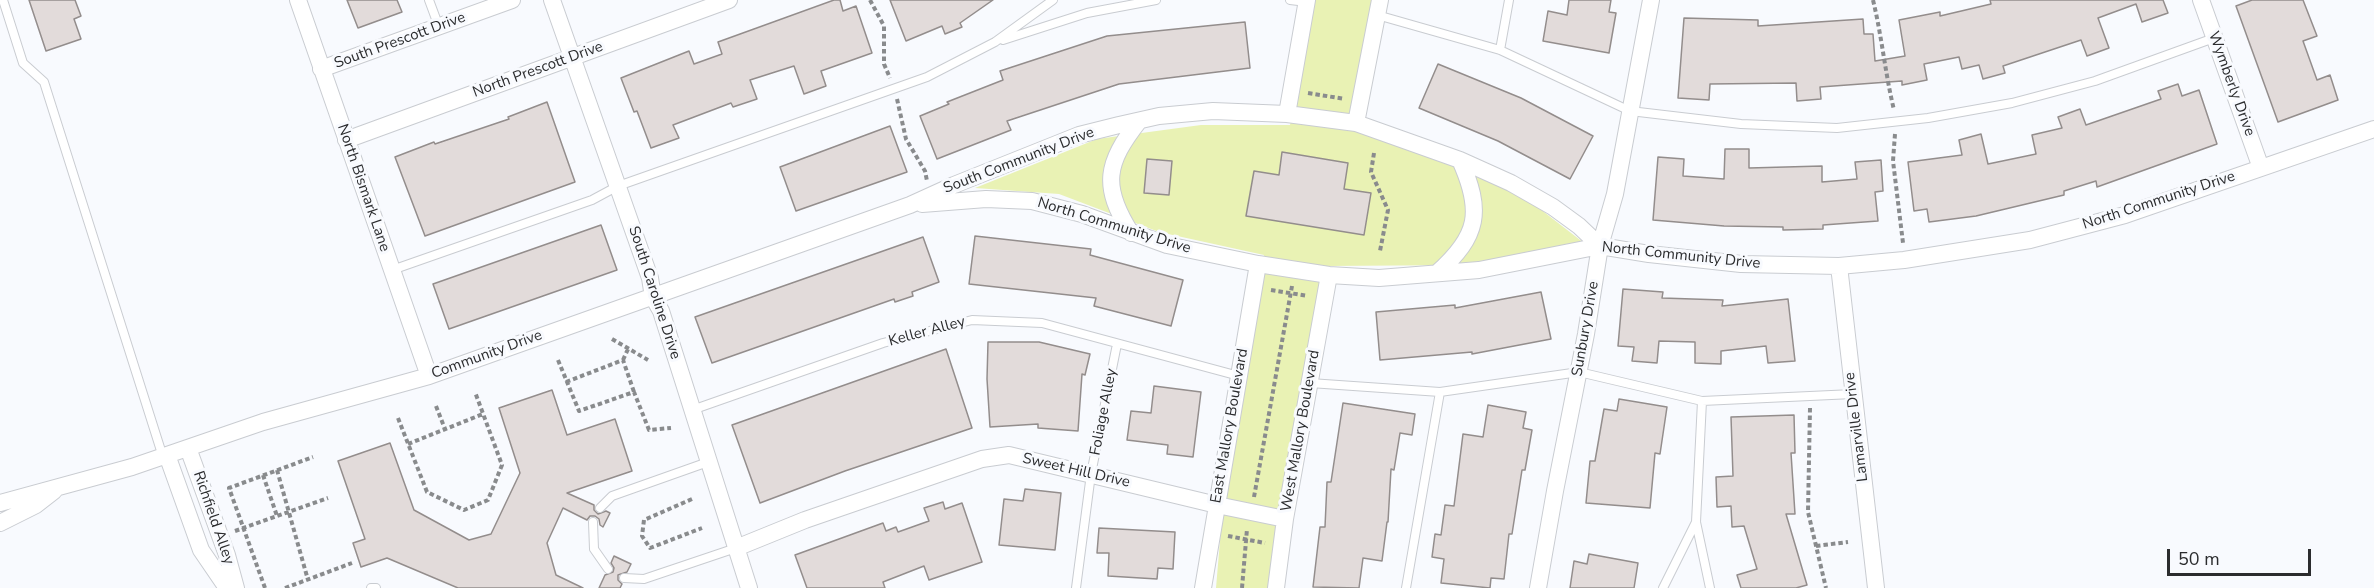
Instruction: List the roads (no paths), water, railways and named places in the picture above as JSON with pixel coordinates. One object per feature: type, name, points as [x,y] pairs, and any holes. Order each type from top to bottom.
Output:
[{"type":"street","name":"North Bismark Lane","points":[[298,0],[429,376]]},
{"type":"street","name":"South Prescott Drive","points":[[321,69],[512,0]]},
{"type":"street","name":"South Caroline Drive","points":[[552,0],[650,278],[653,297],[661,311],[749,588]]},
{"type":"street","name":"North Prescott Drive","points":[[346,140],[729,0]]},
{"type":"street","points":[[1287,114],[1301,0]]},
{"type":"street","name":"Sunbury Drive","points":[[1538,588],[1579,372],[1600,246],[1615,194],[1651,0]]},
{"type":"street","name":"Wymberly Drive","points":[[2200,0],[2261,168]]},
{"type":"street","points":[[1356,123],[1378,7]]},
{"type":"street","name":"South Community Drive","points":[[909,205],[1079,135],[1139,121],[1213,111],[1287,114],[1356,123],[1460,160],[1511,183],[1553,207],[1579,226],[1600,246]]},
{"type":"street","points":[[1131,233],[1114,202],[1110,181],[1113,163],[1121,144],[1139,121]]},
{"type":"street","name":"North Community Drive","points":[[909,205],[986,199],[1032,201],[1082,214],[1167,244],[1258,264],[1329,275],[1379,278],[1479,270],[1600,246],[1741,264],[1839,266],[1939,255],[2030,240],[2125,215],[2374,129]]},
{"type":"street","points":[[1437,273],[1466,244],[1475,217],[1469,180],[1460,160]]},
{"type":"street","name":"Community Drive","points":[[0,503],[165,456],[263,422],[429,376],[909,205]]},
{"type":"street","name":"East Mallory Boulevard","points":[[1203,588],[1258,264]]},
{"type":"street","name":"Lamarville Drive","points":[[1839,266],[1876,588]]},
{"type":"street","name":"West Mallory Boulevard","points":[[1276,588],[1285,519],[1329,275]]},
{"type":"street","name":"Richfield Alley","points":[[188,448],[227,555],[236,588]]},
{"type":"street","name":"Sweet Hill Drive","points":[[736,548],[805,520],[982,459],[1009,455],[1285,519]]},
{"type":"street","name":"Richfield Alley","points":[[165,456],[201,550],[227,588]]},
{"type":"street","name":"Community Drive","points":[[0,523],[36,505],[59,487]]},
{"type":"lane","points":[[3,0],[23,63],[44,82],[165,456]]},
{"type":"lane","points":[[429,0],[439,27]]},
{"type":"lane","points":[[392,270],[592,200],[618,186],[927,77],[995,42],[1053,0]]},
{"type":"lane","points":[[995,42],[1087,13],[1156,0]]},
{"type":"lane","points":[[1500,50],[1509,0]]},
{"type":"lane","points":[[1378,7],[1500,50],[1630,111],[1741,124],[1837,128],[1928,118],[2012,103],[2095,81],[2214,38]]},
{"type":"lane","name":"Keller Alley","points":[[692,410],[883,343],[972,320],[1042,323],[1239,376]]},
{"type":"lane","name":"Foliage Alley","points":[[1076,588],[1091,474],[1118,344]]},
{"type":"lane","points":[[1310,383],[1440,392],[1579,372],[1702,401],[1853,394]]},
{"type":"lane","points":[[1406,588],[1440,392]]},
{"type":"lane","points":[[1702,401],[1696,522],[1710,588]]},
{"type":"lane","points":[[600,508],[612,495],[708,462]]},
{"type":"lane","points":[[593,522],[594,549],[608,569]]},
{"type":"lane","points":[[1663,588],[1696,522]]},
{"type":"lane","points":[[624,578],[644,579],[736,548]]},
{"type":"lane","points":[[371,588],[376,588]]}]
